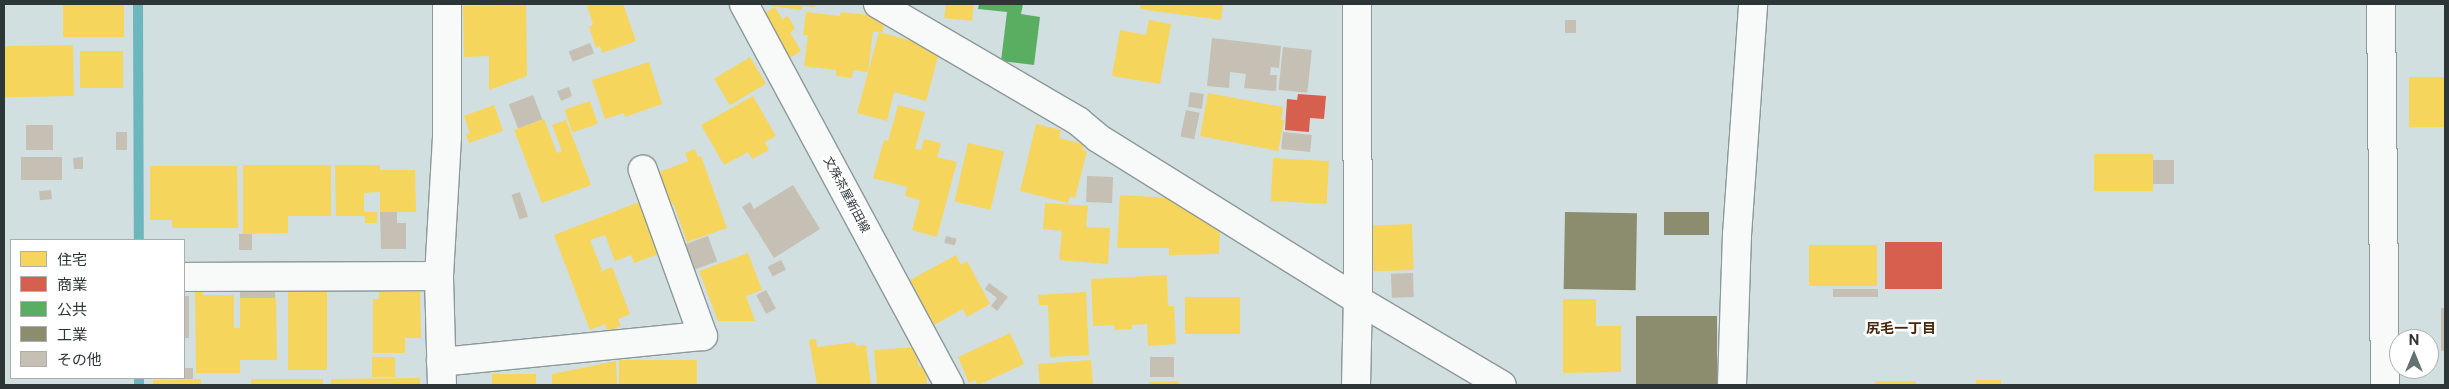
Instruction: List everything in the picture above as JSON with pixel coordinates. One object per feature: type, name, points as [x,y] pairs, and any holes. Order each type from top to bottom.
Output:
[{"type":"street","points":[[447,4],[447,136],[439,276],[441,374],[703,336],[642,170]]},
{"type":"street","name":"文殊茶屋新田線","points":[[744,4],[949,385]]},
{"type":"street","points":[[878,4],[1078,121],[1098,138],[1358,300],[1502,385]]},
{"type":"street","points":[[1356,4],[1358,300],[1356,385]]},
{"type":"street","points":[[1732,385],[1737,235],[1753,4]]},
{"type":"street","points":[[2381,4],[2384,385]]},
{"type":"street","points":[[185,277],[439,276]]},
{"type":"building: 住宅","points":[[124,4],[124,37],[63,37],[63,5]]},
{"type":"building: 住宅","points":[[592,4],[623,4],[636,41],[602,53],[600,46],[596,48],[589,27],[593,24],[587,6]]},
{"type":"building: 住宅","points":[[770,4],[815,4],[815,7],[802,6],[802,10],[770,6]]},
{"type":"building: 住宅","points":[[946,4],[974,4],[972,21],[944,18]]},
{"type":"building: 住宅","points":[[1141,4],[1223,4],[1221,20],[1140,9]]},
{"type":"building: 住宅","points":[[526,5],[527,76],[489,90],[489,56],[464,57],[463,6]]},
{"type":"building: 住宅","points":[[775,7],[782,19],[788,16],[795,29],[790,32],[801,51],[783,62],[758,17]]},
{"type":"building: 住宅","points":[[806,12],[840,16],[841,12],[878,16],[884,20],[883,32],[873,31],[868,72],[853,70],[852,78],[836,76],[836,70],[804,66],[808,35],[803,35]]},
{"type":"building: 住宅","points":[[1149,20],[1171,24],[1160,84],[1112,76],[1120,30],[1146,35]]},
{"type":"building: 住宅","points":[[879,32],[908,40],[910,34],[939,53],[926,101],[894,92],[887,121],[857,113]]},
{"type":"building: 住宅","points":[[73,45],[74,96],[5,97],[4,46]]},
{"type":"building: 住宅","points":[[80,51],[123,51],[123,88],[80,88]]},
{"type":"building: 住宅","points":[[750,57],[766,84],[730,105],[714,79]]},
{"type":"building: 住宅","points":[[649,62],[662,104],[625,117],[624,113],[605,119],[592,80]]},
{"type":"building: 住宅","points":[[2409,77],[2445,77],[2445,127],[2409,127]]},
{"type":"building: 住宅","points":[[1208,93],[1283,107],[1281,120],[1284,120],[1278,151],[1200,136]]},
{"type":"building: 住宅","points":[[753,96],[776,136],[765,142],[769,150],[752,159],[748,152],[724,165],[701,125]]},
{"type":"building: 住宅","points":[[590,101],[598,124],[572,132],[564,110]]},
{"type":"building: 住宅","points":[[494,105],[503,131],[469,143],[466,134],[470,133],[464,116]]},
{"type":"building: 住宅","points":[[898,105],[925,112],[915,149],[921,150],[924,139],[941,143],[937,157],[957,162],[937,237],[912,230],[920,200],[905,196],[907,187],[873,178],[884,140],[888,141]]},
{"type":"building: 住宅","points":[[544,119],[557,153],[562,151],[552,125],[566,120],[591,185],[542,203],[514,130]]},
{"type":"building: 住宅","points":[[1036,124],[1061,130],[1059,138],[1083,144],[1083,150],[1087,151],[1075,198],[1070,196],[1068,203],[1020,191]]},
{"type":"building: 住宅","points":[[968,143],[1004,151],[991,210],[955,201]]},
{"type":"building: 住宅","points":[[695,149],[698,157],[701,156],[727,228],[687,242],[673,203],[668,205],[657,173],[688,161],[685,153]]},
{"type":"building: 住宅","points":[[2094,154],[2153,154],[2153,191],[2094,191]]},
{"type":"building: 住宅","points":[[1273,158],[1329,161],[1327,204],[1271,201]]},
{"type":"building: 住宅","points":[[243,165],[331,165],[331,216],[288,216],[288,233],[243,234]]},
{"type":"building: 住宅","points":[[335,165],[380,165],[380,170],[415,170],[416,212],[380,212],[380,192],[364,193],[364,212],[377,212],[377,223],[365,223],[365,216],[336,216]]},
{"type":"building: 住宅","points":[[150,166],[237,166],[238,228],[172,228],[172,220],[150,220]]},
{"type":"building: 住宅","points":[[1120,195],[1172,198],[1220,228],[1219,254],[1169,255],[1169,248],[1117,248]]},
{"type":"building: 住宅","points":[[639,202],[659,254],[634,263],[631,255],[615,261],[605,235],[590,240],[602,270],[594,274],[612,267],[630,314],[618,319],[621,326],[607,331],[605,324],[590,330],[554,235]]},
{"type":"building: 住宅","points":[[1045,203],[1088,206],[1086,227],[1110,228],[1108,264],[1059,260],[1062,231],[1043,229]]},
{"type":"building: 住宅","points":[[1412,224],[1414,270],[1374,271],[1372,225]]},
{"type":"building: 住宅","points":[[1809,245],[1877,245],[1877,286],[1809,286]]},
{"type":"building: 住宅","points":[[748,253],[762,290],[746,296],[755,321],[718,321],[699,271]]},
{"type":"building: 住宅","points":[[956,255],[961,265],[967,261],[990,304],[967,317],[963,309],[934,325],[910,280]]},
{"type":"building: 住宅","points":[[1167,275],[1168,306],[1174,306],[1176,344],[1148,346],[1147,324],[1132,325],[1132,329],[1115,330],[1114,325],[1093,326],[1091,279]]},
{"type":"building: 住宅","points":[[195,286],[203,286],[203,295],[234,295],[234,328],[240,328],[240,298],[276,298],[277,360],[240,360],[240,373],[196,373]]},
{"type":"building: 住宅","points":[[288,292],[327,292],[327,370],[288,370]]},
{"type":"building: 住宅","points":[[379,292],[420,292],[421,338],[405,338],[405,353],[373,353],[373,299],[379,299]]},
{"type":"building: 住宅","points":[[1086,292],[1089,355],[1050,357],[1048,305],[1039,305],[1038,295]]},
{"type":"building: 住宅","points":[[1185,297],[1240,297],[1240,334],[1185,334]]},
{"type":"building: 住宅","points":[[1563,299],[1596,299],[1596,326],[1621,326],[1621,372],[1563,373]]},
{"type":"building: 住宅","points":[[1010,333],[1024,364],[978,385],[975,380],[969,383],[958,357]]},
{"type":"building: 住宅","points":[[816,339],[817,347],[855,342],[856,346],[866,345],[871,385],[817,385],[809,340]]},
{"type":"building: 住宅","points":[[917,347],[918,366],[926,366],[927,385],[877,385],[874,350]]},
{"type":"building: 住宅","points":[[372,357],[395,357],[395,377],[372,377]]},
{"type":"building: 住宅","points":[[619,360],[697,360],[697,385],[619,385]]},
{"type":"building: 住宅","points":[[1091,360],[1093,385],[1040,385],[1038,364]]},
{"type":"building: 住宅","points":[[616,361],[617,385],[552,385],[552,374]]},
{"type":"building: 住宅","points":[[492,374],[536,374],[536,385],[492,385]]},
{"type":"building: 住宅","points":[[420,378],[420,385],[331,385],[331,379]]},
{"type":"building: 住宅","points":[[201,379],[201,385],[153,385],[153,380]]},
{"type":"building: 住宅","points":[[251,379],[323,379],[323,385],[251,385]]},
{"type":"building: 住宅","points":[[1976,380],[2001,380],[2001,385],[1976,385]]},
{"type":"building: 住宅","points":[[1179,381],[1179,385],[1149,385],[1149,382]]},
{"type":"building: 住宅","points":[[1875,381],[1916,381],[1916,385],[1875,385]]},
{"type":"building: 商業","points":[[1298,94],[1326,96],[1324,119],[1310,118],[1309,132],[1285,130],[1287,99],[1297,100]]},
{"type":"building: 商業","points":[[1885,242],[1942,242],[1942,289],[1885,289]]},
{"type":"building: 公共","points":[[979,4],[1023,4],[1021,14],[1040,17],[1034,65],[1001,61],[1007,12],[978,9]]},
{"type":"building: 工業","points":[[1565,212],[1637,213],[1636,290],[1564,289]]},
{"type":"building: 工業","points":[[1664,212],[1709,212],[1709,235],[1664,235]]},
{"type":"building: 工業","points":[[1636,316],[1717,316],[1717,385],[1636,385]]},
{"type":"building: その他","points":[[1565,20],[1576,20],[1576,33],[1565,33]]},
{"type":"building: その他","points":[[1212,38],[1281,46],[1279,68],[1271,67],[1270,75],[1277,75],[1276,91],[1244,88],[1246,74],[1230,72],[1229,88],[1207,86]]},
{"type":"building: その他","points":[[590,43],[594,53],[573,62],[569,52]]},
{"type":"building: その他","points":[[1283,47],[1312,50],[1307,93],[1279,90]]},
{"type":"building: その他","points":[[569,87],[572,96],[561,101],[557,91]]},
{"type":"building: その他","points":[[1190,92],[1204,94],[1202,109],[1188,107]]},
{"type":"building: その他","points":[[533,95],[542,119],[518,129],[509,104]]},
{"type":"building: その他","points":[[1186,110],[1200,113],[1194,139],[1180,136]]},
{"type":"building: その他","points":[[26,125],[53,125],[53,150],[26,150]]},
{"type":"building: その他","points":[[116,132],[127,132],[127,150],[116,150]]},
{"type":"building: その他","points":[[1283,132],[1312,135],[1310,152],[1281,149]]},
{"type":"building: その他","points":[[21,157],[62,157],[62,180],[21,180]]},
{"type":"building: その他","points":[[83,157],[83,169],[74,169],[73,158]]},
{"type":"building: その他","points":[[2153,160],[2174,160],[2174,184],[2153,184]]},
{"type":"building: その他","points":[[1087,176],[1113,177],[1112,203],[1086,202]]},
{"type":"building: その他","points":[[793,185],[820,229],[774,258],[742,207],[750,202],[754,209]]},
{"type":"building: その他","points":[[51,190],[52,199],[40,200],[39,191]]},
{"type":"building: その他","points":[[520,192],[528,217],[519,220],[511,195]]},
{"type":"building: その他","points":[[380,212],[397,212],[397,223],[406,223],[406,249],[381,249]]},
{"type":"building: その他","points":[[239,234],[252,234],[252,250],[239,250]]},
{"type":"building: その他","points":[[708,236],[717,261],[694,270],[685,245]]},
{"type":"building: その他","points":[[946,236],[957,239],[955,246],[944,243]]},
{"type":"building: その他","points":[[781,260],[786,270],[773,277],[768,267]]},
{"type":"building: その他","points":[[1413,273],[1414,297],[1392,298],[1391,274]]},
{"type":"building: その他","points":[[989,283],[1008,297],[997,311],[991,306],[997,298],[985,289]]},
{"type":"building: その他","points":[[240,289],[275,289],[275,298],[240,298]]},
{"type":"building: その他","points":[[1833,289],[1878,289],[1878,297],[1833,297]]},
{"type":"building: その他","points":[[766,290],[776,309],[766,314],[756,295]]},
{"type":"building: その他","points":[[185,296],[189,296],[189,338],[185,338]]},
{"type":"building: その他","points":[[2441,308],[2445,308],[2445,351],[2441,351]]},
{"type":"building: その他","points":[[1150,357],[1174,357],[1174,377],[1150,377]]},
{"type":"building: その他","points":[[185,368],[193,368],[193,379],[185,379]]},
{"type":"waterway","points":[[138,4],[139,239]]},
{"type":"waterway","points":[[139,379],[139,385]]},
{"type":"district","name":"尻毛一丁目","points":[[1901,328]]}]
